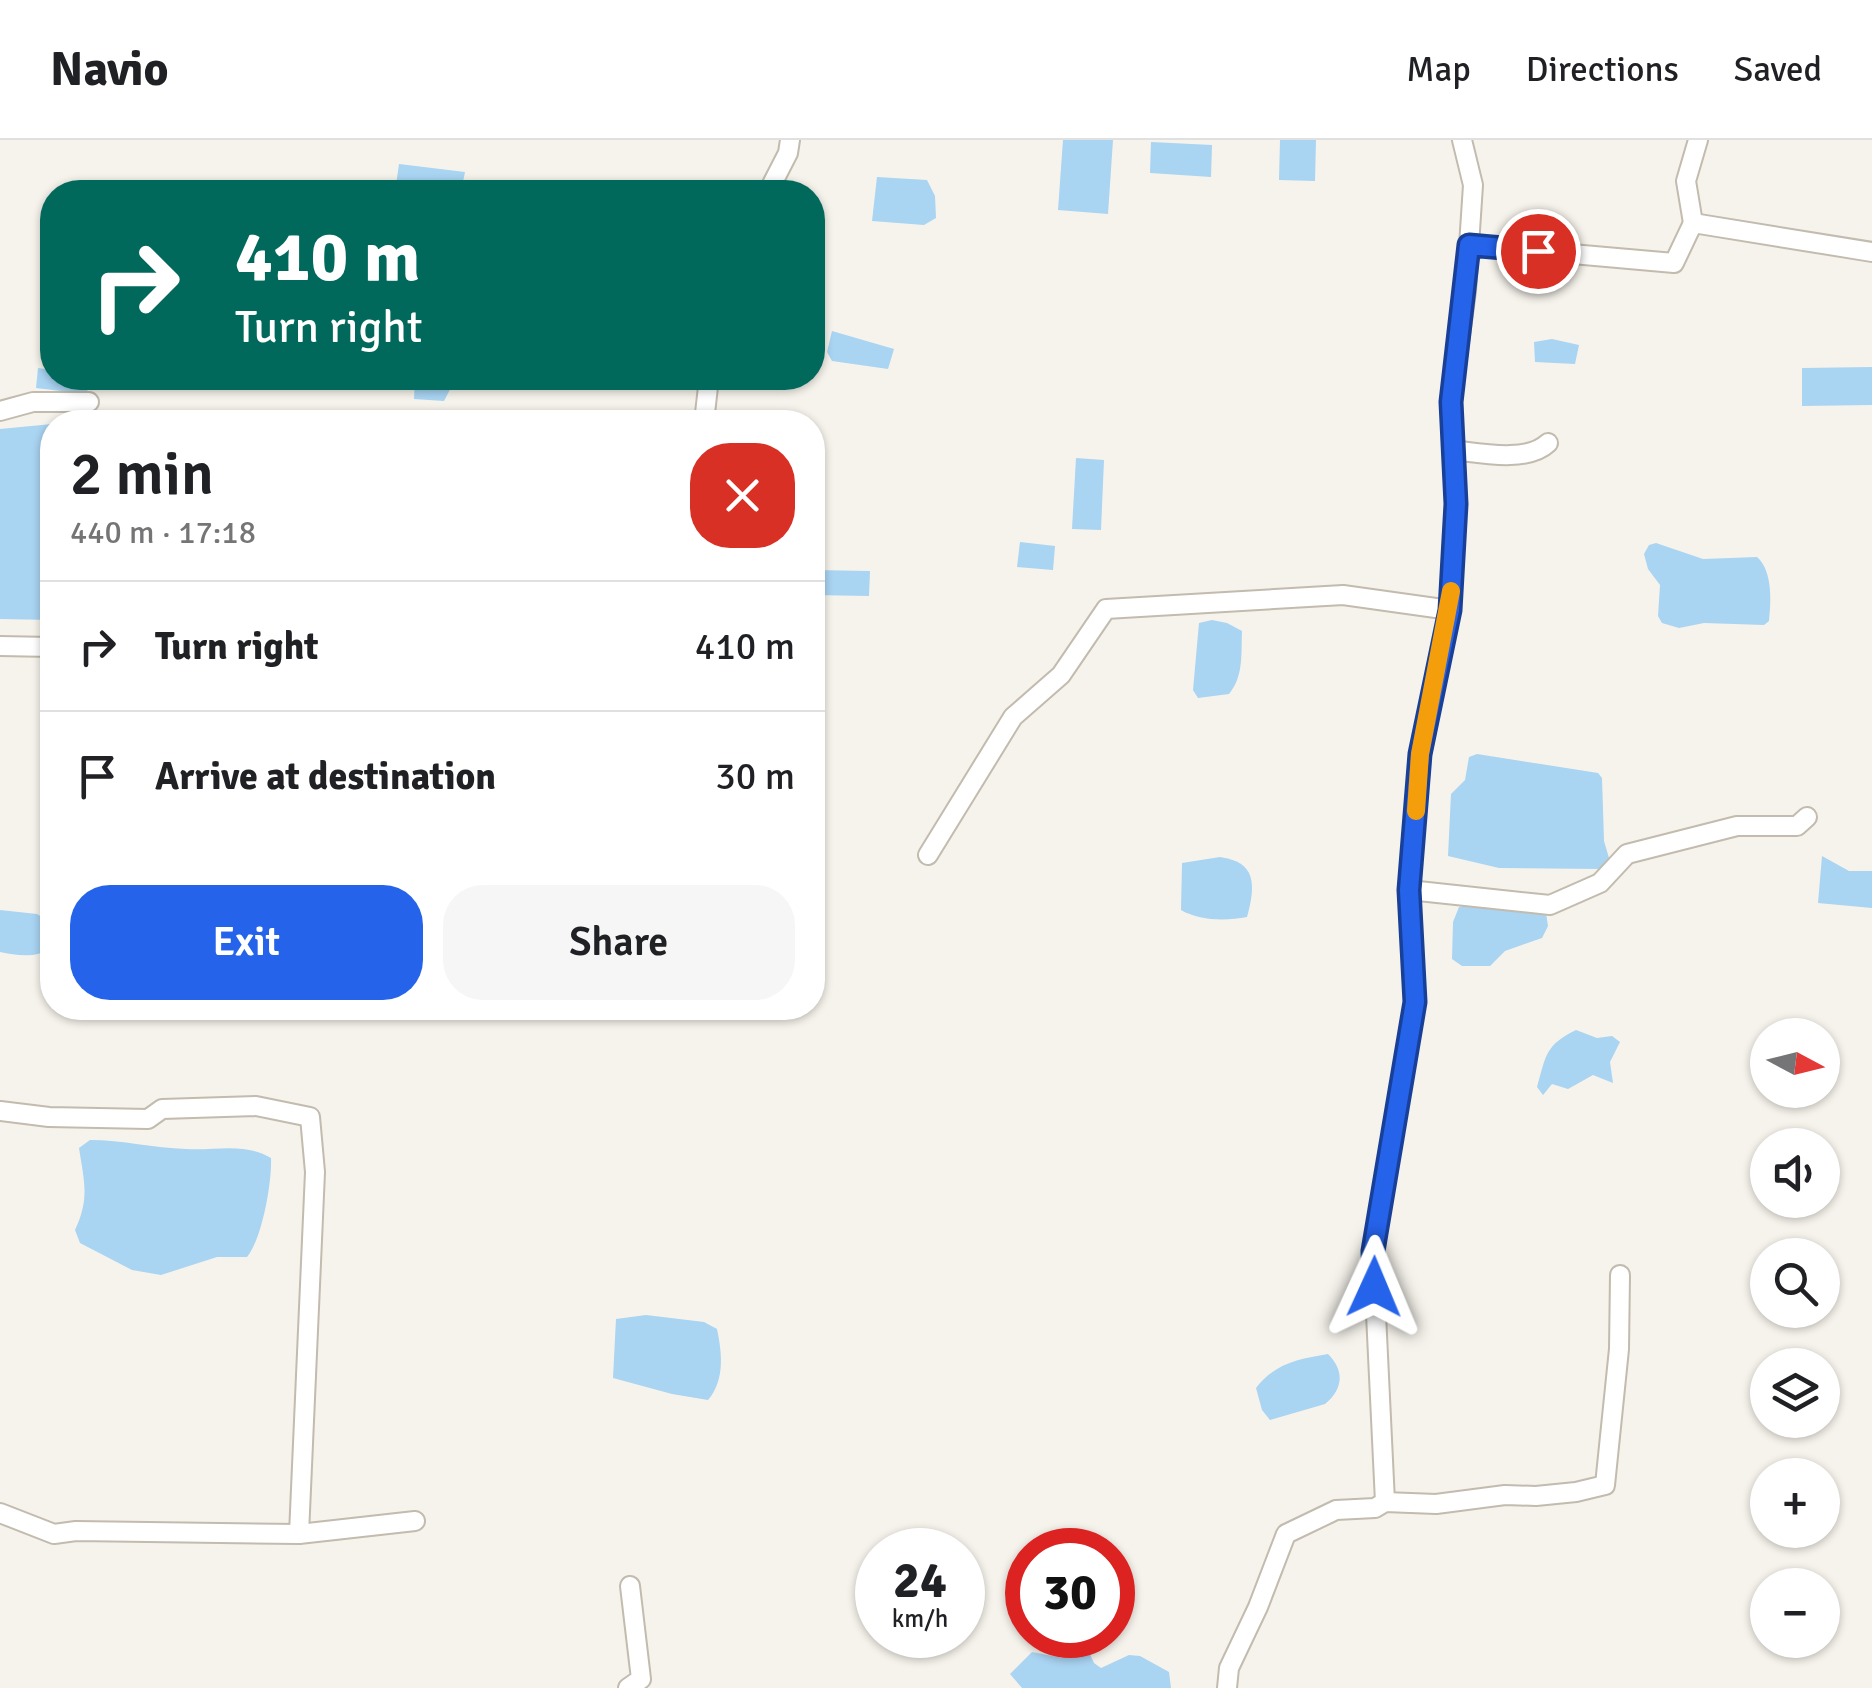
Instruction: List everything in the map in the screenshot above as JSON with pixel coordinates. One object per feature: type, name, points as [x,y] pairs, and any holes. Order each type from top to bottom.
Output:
[{"type":"street","points":[[773,180],[790,140]]},
{"type":"street","points":[[1385,1502],[1373,1251],[1415,1002],[1409,890],[1420,754],[1450,610],[1456,504],[1451,402],[1472,184],[1462,140]]},
{"type":"street","points":[[1469,245],[1674,263],[1693,222],[1686,181],[1698,140]]},
{"type":"street","points":[[1693,222],[1872,252]]},
{"type":"street","points":[[0,411],[32,402],[89,402]]},
{"type":"street","points":[[1453,450],[1494,455],[1540,450],[1548,442]]},
{"type":"street","points":[[928,855],[1013,717],[1061,675],[1106,609],[1343,595],[1450,610]]},
{"type":"street","points":[[0,646],[40,647]]},
{"type":"street","points":[[1409,890],[1550,905],[1600,883],[1627,854],[1738,826],[1797,826],[1807,817]]},
{"type":"street","points":[[0,1111],[49,1117],[148,1119],[162,1109],[256,1106],[310,1118],[315,1172],[300,1534]]},
{"type":"street","points":[[1227,1688],[1230,1668],[1286,1534],[1336,1510],[1375,1508],[1385,1502],[1436,1504],[1505,1495],[1536,1496],[1605,1484],[1619,1349],[1620,1275]]},
{"type":"street","points":[[0,1513],[54,1534],[76,1530],[300,1534],[414,1520]]},
{"type":"street","points":[[628,1688],[641,1679],[630,1586]]},
{"type":"water","points":[[1063,140],[1113,140],[1108,214],[1058,210]]},
{"type":"water","points":[[1280,140],[1316,140],[1315,181],[1279,180]]},
{"type":"water","points":[[1151,142],[1212,145],[1211,177],[1150,173]]},
{"type":"water","points":[[399,164],[465,172],[463,180],[397,180]]},
{"type":"water","points":[[877,177],[927,180],[935,196],[936,218],[924,225],[872,221]]},
{"type":"water","points":[[832,331],[894,349],[888,369],[832,361],[827,352]]},
{"type":"water","points":[[1552,339],[1579,345],[1575,364],[1535,362],[1534,342]]},
{"type":"water","points":[[1872,367],[1872,405],[1802,406],[1802,368]]},
{"type":"water","points":[[53,390],[88,390],[87,394]]},
{"type":"water","points":[[414,390],[450,390],[444,401],[414,399]]},
{"type":"water","points":[[40,425],[40,620],[0,619],[0,429]]},
{"type":"water","points":[[1076,458],[1104,460],[1101,530],[1072,529]]},
{"type":"water","points":[[1020,542],[1055,546],[1053,570],[1017,567]]},
{"type":"water","points":[[1656,543],[1703,559],[1757,557],[1768,578],[1769,621],[1764,625],[1704,623],[1679,628],[1662,623],[1658,616],[1660,585],[1648,569],[1644,554],[1649,545]]},
{"type":"water","points":[[825,570],[870,571],[869,596],[825,595]]},
{"type":"water","points":[[1212,620],[1242,631],[1239,672],[1229,694],[1198,698],[1193,690],[1199,623]]},
{"type":"water","points":[[1477,754],[1598,773],[1602,778],[1604,841],[1609,858],[1604,869],[1499,868],[1448,856],[1451,794],[1465,780],[1469,757]]},
{"type":"water","points":[[1822,856],[1849,871],[1872,871],[1872,908],[1818,903]]},
{"type":"water","points":[[1220,857],[1247,869],[1252,894],[1247,917],[1213,919],[1181,910],[1182,863]]},
{"type":"water","points":[[1459,907],[1546,913],[1548,926],[1542,938],[1505,951],[1490,966],[1462,966],[1452,959],[1453,922]]},
{"type":"water","points":[[0,910],[40,916],[40,952],[0,952]]},
{"type":"water","points":[[1576,1030],[1597,1038],[1612,1036],[1620,1042],[1610,1062],[1613,1083],[1593,1075],[1568,1089],[1552,1084],[1543,1095],[1537,1087],[1548,1052]]},
{"type":"water","points":[[90,1140],[240,1149],[271,1158],[265,1210],[247,1257],[217,1257],[161,1275],[132,1270],[80,1243],[75,1230],[85,1189],[79,1148]]},
{"type":"water","points":[[646,1315],[704,1322],[717,1329],[720,1375],[708,1400],[613,1378],[616,1319]]},
{"type":"water","points":[[1328,1354],[1340,1380],[1331,1398],[1325,1404],[1270,1420],[1262,1410],[1256,1388],[1263,1380],[1288,1364]]},
{"type":"water","points":[[1135,1656],[1169,1672],[1171,1688],[1022,1688],[1010,1674],[1026,1658],[1092,1658],[1101,1668]]},
{"type":"slow traffic","points":[[1416,811],[1420,754],[1451,591]]},
{"type":"route","points":[[1374,1287],[1373,1251],[1415,1002],[1409,890],[1420,754],[1450,610],[1456,504],[1451,402],[1469,245],[1538,251]]}]
